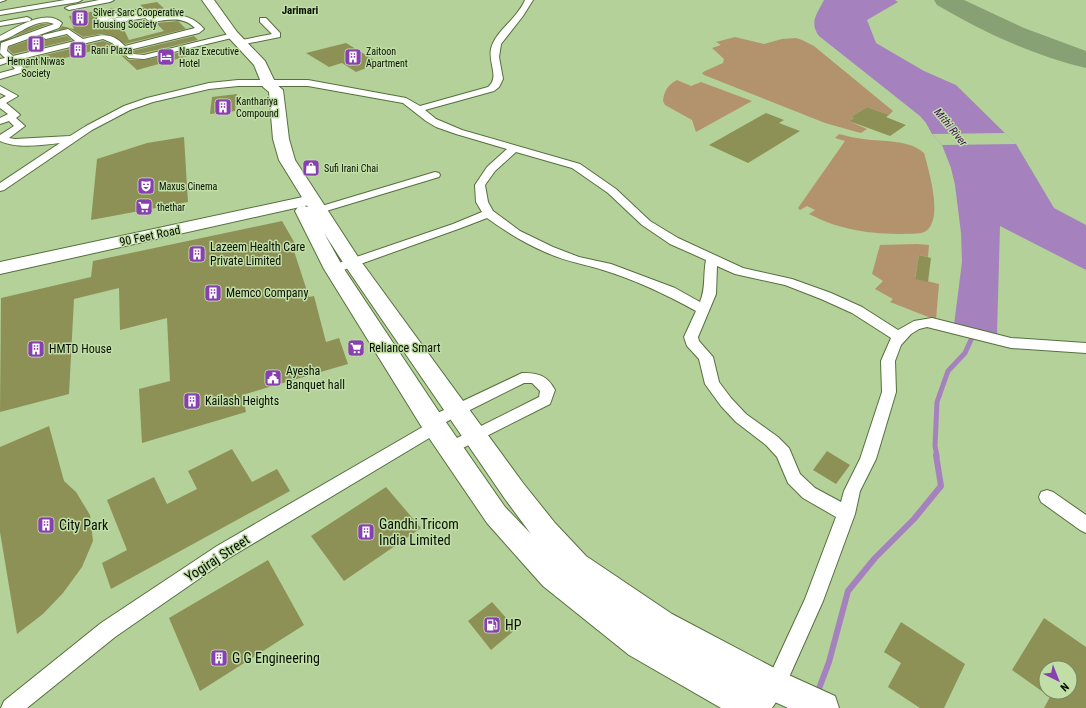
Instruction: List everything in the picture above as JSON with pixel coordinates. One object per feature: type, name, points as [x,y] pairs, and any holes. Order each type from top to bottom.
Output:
[{"type":"main road","points":[[208,0],[237,39],[260,64],[269,85],[276,90],[281,138],[287,160],[306,202],[434,424],[496,514],[554,577],[661,624],[773,694],[823,708]]},
{"type":"main road","points":[[344,266],[456,410],[545,531],[576,565],[599,597],[640,644],[752,708]]},
{"type":"street","points":[[0,13],[61,1],[78,0]]},
{"type":"street","points":[[55,11],[110,0]]},
{"type":"street","points":[[419,110],[485,91],[496,85],[499,80],[494,61],[494,47],[499,38],[520,15],[529,0]]},
{"type":"street","points":[[123,49],[200,29],[188,19],[181,16],[151,19],[147,15],[143,11],[101,18],[100,21],[102,23],[147,15]]},
{"type":"street","points":[[0,24],[32,18]]},
{"type":"street","points":[[0,62],[5,48],[31,23],[49,19],[58,23],[56,26],[5,48]]},
{"type":"street","points":[[5,48],[109,37],[114,39],[132,56],[144,56],[237,39],[277,35],[263,20]]},
{"type":"street","points":[[5,48],[66,31],[70,32],[79,41]]},
{"type":"street","points":[[0,76],[21,70],[5,48]]},
{"type":"street","points":[[0,188],[100,121],[127,108],[144,102],[216,85],[323,84],[397,98],[414,104],[429,119],[441,125],[576,166],[612,191],[646,223],[674,241],[739,271],[788,282],[826,296],[857,310],[899,337]]},
{"type":"street","points":[[0,89],[13,96],[0,103],[15,114],[15,116],[11,118],[0,121]]},
{"type":"street","points":[[11,118],[20,126],[2,138],[6,141],[23,142],[73,139]]},
{"type":"street","points":[[514,148],[491,169],[480,185],[482,202],[488,213],[516,233],[548,250],[576,260],[614,269],[670,291],[704,308]]},
{"type":"street","points":[[306,202],[435,175]]},
{"type":"street","name":"90 Feet Road","points":[[0,255],[84,236],[306,202]]},
{"type":"street","name":"90 Feet Road","points":[[0,268],[306,202]]},
{"type":"street","points":[[344,266],[457,226],[488,213]]},
{"type":"street","points":[[712,258],[709,278],[711,289],[691,336],[692,343],[706,357],[710,376],[717,392],[741,418],[772,441],[783,453],[794,478],[809,493],[846,514]]},
{"type":"street","points":[[773,694],[814,601],[846,514],[852,491],[868,459],[884,412],[889,392],[888,361],[894,345],[899,337],[908,329],[922,322],[932,322],[1011,343],[1086,348]]},
{"type":"street","name":"Yogiraj Street","points":[[11,708],[108,630],[223,552],[456,410],[522,378],[536,378],[548,390],[545,400],[475,436]]},
{"type":"street","points":[[451,448],[475,436]]},
{"type":"street","points":[[1047,497],[1086,525]]},
{"type":"shaded area","points":[[735,37],[764,44],[782,39],[796,38],[802,40],[814,46],[893,111],[889,115],[867,107],[851,117],[854,118],[849,121],[867,129],[861,133],[825,123],[704,75],[702,73],[705,71],[723,63],[724,59],[712,48],[721,45],[716,42]]},
{"type":"shaded area","points":[[677,80],[691,86],[701,82],[752,101],[696,132],[692,120],[665,105],[663,101],[667,89]]},
{"type":"shaded area","points":[[839,134],[860,139],[903,143],[911,145],[924,153],[931,179],[934,200],[933,218],[929,229],[916,234],[867,232],[832,224],[809,214],[815,210],[807,206],[800,210],[798,208],[845,141],[835,138]]},
{"type":"shaded area","points":[[880,245],[929,245],[928,257],[919,255],[915,278],[939,284],[936,320],[890,302],[893,299],[875,289],[883,281],[872,274]]},
{"type":"water","name":"Mithi River","points":[[824,0],[895,0],[898,2],[867,20],[876,43],[924,71],[956,85],[1016,144],[1054,208],[1086,225],[1086,270],[1000,226],[997,335],[954,325],[962,262],[961,233],[955,185],[951,168],[942,145],[932,134],[920,116],[819,36],[814,22]]},
{"type":"pier","points":[[1005,133],[1016,144],[942,145],[932,134]]},
{"type":"building","points":[[157,2],[170,14],[153,15],[140,5]]},
{"type":"building","points":[[113,8],[115,12],[98,15],[95,21],[102,26],[121,23],[129,40],[164,31],[156,23],[178,21],[186,29],[125,44],[110,35],[101,34],[83,37],[69,28],[59,30],[62,26],[74,29],[69,16]]},
{"type":"building","points":[[41,24],[49,24],[14,37],[27,29]]},
{"type":"building","name":"Hemant Niwas Society","points":[[41,36],[41,38],[46,40],[67,36],[72,40],[13,54],[9,50],[9,47]]},
{"type":"building","points":[[194,36],[198,40],[144,53],[135,53],[132,51]]},
{"type":"building","points":[[103,41],[111,44],[129,60],[144,60],[182,52],[188,56],[137,70],[111,46],[26,68],[20,61]]},
{"type":"building","name":"Zaitoon Apartment","points":[[346,43],[379,63],[356,72],[342,63],[329,67],[306,53]]},
{"type":"building","name":"Kanthariya Compound","points":[[237,94],[235,111],[210,114],[212,97]]},
{"type":"building","points":[[867,107],[889,115],[886,117],[906,125],[890,136],[849,121],[854,118],[851,117]]},
{"type":"building","points":[[766,113],[784,120],[779,123],[800,131],[748,163],[709,145]]},
{"type":"building","name":"Maxus Cinema","points":[[184,137],[188,202],[91,220],[97,159],[147,143]]},
{"type":"building","points":[[282,221],[297,247],[293,248],[309,297],[314,296],[326,342],[339,338],[348,364],[242,395],[246,412],[142,443],[139,389],[170,381],[167,318],[120,330],[119,288],[74,299],[69,394],[0,412],[1,298],[91,277],[93,261]]},
{"type":"building","points":[[919,255],[931,258],[928,282],[915,279]]},
{"type":"building","name":"City Park","points":[[49,426],[64,481],[76,492],[90,515],[93,541],[82,567],[63,593],[43,614],[17,634],[0,532],[0,447]]},
{"type":"building","points":[[232,449],[252,482],[277,469],[290,491],[111,589],[102,563],[127,550],[107,500],[154,477],[167,504],[197,489],[188,471]]},
{"type":"building","points":[[827,451],[850,465],[836,484],[813,470]]},
{"type":"building","name":"Gandhi Tricom India Limited","points":[[386,487],[421,528],[344,581],[311,536]]},
{"type":"building","name":"G G Engineering","points":[[268,560],[304,625],[200,691],[169,618]]},
{"type":"building","name":"HP","points":[[492,602],[516,629],[491,650],[468,621]]},
{"type":"building","points":[[1044,618],[1086,647],[1086,708],[1044,708],[1048,700],[1078,700],[1078,660],[1038,660],[1038,688],[1012,670]]},
{"type":"building","points":[[901,622],[965,664],[944,708],[920,708],[888,687],[901,663],[884,652]]},
{"type":"waterway","points":[[937,456],[935,446],[937,402],[948,371],[965,353],[974,333]]},
{"type":"waterway","points":[[817,694],[829,662],[848,591],[875,558],[914,519],[941,486],[936,455]]},
{"type":"taxiway","points":[[946,0],[1014,34],[1086,60]]},
{"type":"place","name":"Silver Sarc Cooperative Housing Society","points":[[80,18]]},
{"type":"place","name":"Hemant Niwas Society","points":[[36,44]]},
{"type":"place","name":"Rani Plaza","points":[[78,50]]},
{"type":"place","name":"Naaz Executive Hotel","points":[[166,57]]},
{"type":"place","name":"Zaitoon Apartment","points":[[353,57]]},
{"type":"place","name":"Kanthariya Compound","points":[[223,107]]},
{"type":"place","name":"Sufi Irani Chai","points":[[311,168]]},
{"type":"place","name":"Maxus Cinema","points":[[146,186]]},
{"type":"place","name":"thethar","points":[[144,207]]},
{"type":"place","name":"Lazeem Health Care Private Limited","points":[[197,254]]},
{"type":"place","name":"Memco Company","points":[[213,293]]},
{"type":"place","name":"Reliance Smart","points":[[356,348]]},
{"type":"place","name":"HMTD House","points":[[36,349]]},
{"type":"place","name":"Ayesha Banquet hall","points":[[273,378]]},
{"type":"place","name":"Kailash Heights","points":[[192,401]]},
{"type":"place","name":"City Park","points":[[46,525]]},
{"type":"place","name":"Gandhi Tricom India Limited","points":[[366,532]]},
{"type":"place","name":"HP","points":[[492,625]]},
{"type":"place","name":"G G Engineering","points":[[219,658]]},
{"type":"district","name":"Jarimari","points":[[300,10]]}]
